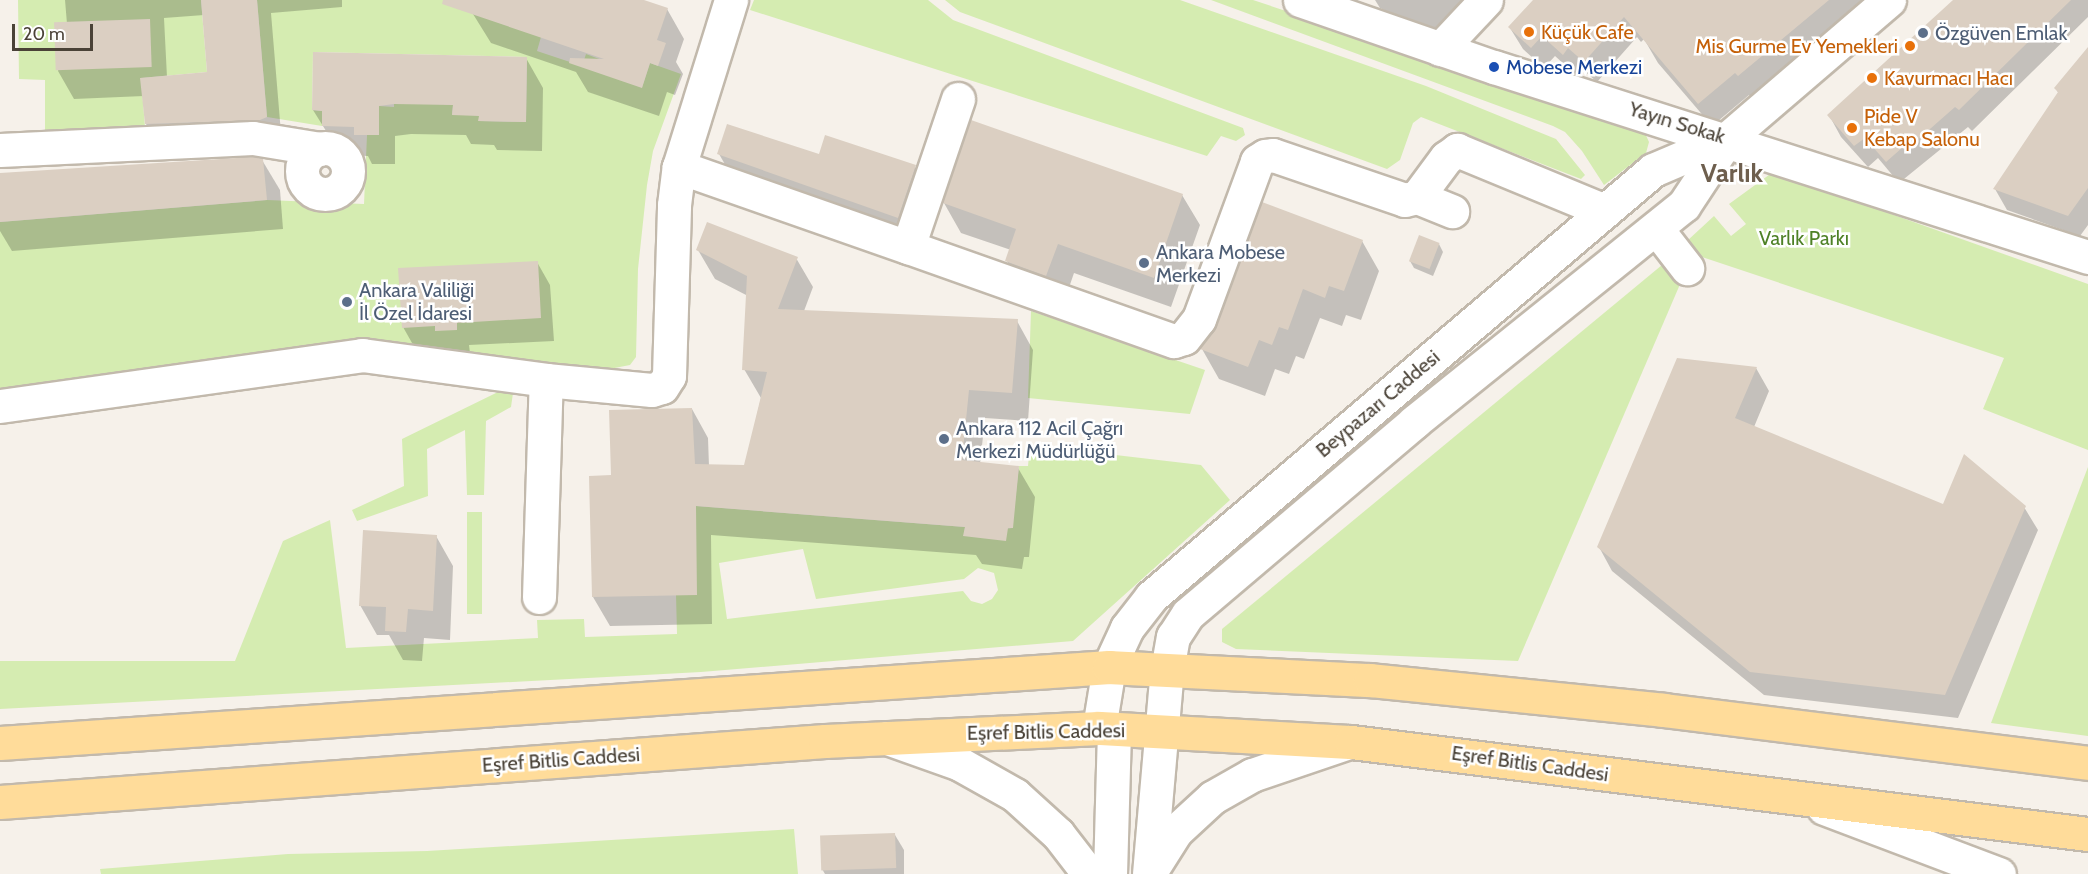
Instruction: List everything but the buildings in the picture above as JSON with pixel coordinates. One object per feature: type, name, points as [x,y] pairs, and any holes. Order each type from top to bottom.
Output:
[{"type":"main road","points":[[0,743],[1109,667],[1370,680],[1604,704],[2088,763]]},
{"type":"main road","name":"Eşref Bitlis Caddesi","points":[[0,802],[887,738],[1159,730],[1351,741],[1802,800],[2088,834]]},
{"type":"street","points":[[0,406],[362,355],[546,380],[652,390],[665,382],[669,376],[674,205],[679,167],[731,0]]},
{"type":"street","name":"Yayın Sokak","points":[[1300,0],[1440,49],[2084,249]]},
{"type":"street","points":[[1440,49],[1486,0]]},
{"type":"street","name":"Beypazarı Caddesi","points":[[1149,874],[1159,730],[1167,670],[1173,637],[1188,614],[1414,422],[1684,206],[1728,138],[1888,0]]},
{"type":"street","points":[[908,247],[958,99]]},
{"type":"street","points":[[0,150],[253,138],[320,149]]},
{"type":"street","name":"Beypazarı Caddesi","points":[[1110,874],[1106,730],[1109,667],[1136,614],[1172,577],[1653,170],[1728,138]]},
{"type":"street","points":[[679,167],[1174,341],[1184,338],[1199,319],[1257,161],[1265,156],[1273,155],[1405,200],[1417,196],[1446,158],[1457,150],[1605,211]]},
{"type":"street","points":[[1417,196],[1452,211]]},
{"type":"street","points":[[1656,228],[1687,268]]},
{"type":"street","points":[[539,597],[546,380]]},
{"type":"street","points":[[887,738],[990,780],[1037,813],[1077,866]]},
{"type":"street","points":[[1149,874],[1176,831],[1213,797],[1252,775],[1351,741]]},
{"type":"street","points":[[1802,800],[1999,874]]},
{"type":"green space","points":[[18,0],[201,0],[207,72],[141,78],[145,127],[45,130],[45,80],[19,79]]},
{"type":"green space","points":[[257,0],[477,0],[541,37],[537,51],[582,66],[586,54],[602,60],[642,87],[650,63],[681,74],[653,151],[647,185],[638,269],[636,357],[630,365],[599,371],[359,346],[0,391],[0,222],[267,200],[364,204],[367,135],[379,135],[379,106],[394,107],[394,99],[453,105],[452,114],[479,115],[479,121],[526,122],[527,57],[313,52],[312,110],[322,111],[322,126],[267,117]]},
{"type":"green space","points":[[754,0],[928,0],[953,20],[1243,128],[1245,135],[1236,141],[1221,136],[1207,156],[750,10]]},
{"type":"green space","points":[[945,0],[1180,0],[1426,86],[1556,139],[1585,175],[1581,179],[1421,117],[1413,123],[1400,160],[1387,169],[960,12]]},
{"type":"green space","points":[[1211,0],[1253,0],[1644,131],[1649,142],[1646,153],[1604,185],[1582,151],[1565,132],[1553,126]]},
{"type":"green space","name":"Varlık Parkı","points":[[1773,172],[2088,284],[2088,450],[1983,409],[2004,358],[1693,254],[1687,241],[1714,216],[1731,236],[1746,224],[1729,204]]},
{"type":"green space","points":[[1662,265],[1684,275],[1518,661],[1236,649],[1222,642],[1222,629]]},
{"type":"green space","points":[[1031,311],[1205,370],[1190,414],[1028,398]]},
{"type":"green space","points":[[499,377],[515,379],[511,407],[486,421],[484,495],[467,495],[465,430],[427,449],[428,496],[357,521],[352,510],[404,486],[402,439],[498,392]]},
{"type":"green space","points":[[1030,445],[1201,465],[1230,500],[1073,641],[701,672],[0,709],[0,661],[235,661],[283,541],[330,520],[346,648],[538,638],[537,620],[584,619],[585,637],[677,634],[676,595],[696,595],[696,506],[965,527],[964,535],[1012,528],[1019,466],[1028,466]],"holes":[[[803,549],[816,599],[964,579],[978,568],[994,573],[998,590],[992,599],[982,604],[971,601],[963,591],[727,619],[719,563]]]},
{"type":"green space","points":[[2088,467],[2088,736],[1991,723],[2039,595]]},
{"type":"green space","points":[[467,512],[482,512],[482,614],[467,614]]},
{"type":"green space","points":[[794,829],[798,874],[101,874],[100,869],[288,854],[427,851]]},
{"type":"place","name":"Küçük Cafe","points":[[1529,32]]},
{"type":"place","name":"Özgüven Emlak","points":[[1923,33]]},
{"type":"place","name":"Mis Gurme Ev Yemekleri","points":[[1910,46]]},
{"type":"place","name":"Mobese Merkezi","points":[[1494,67]]},
{"type":"place","name":"Kavurmacı Hacı","points":[[1872,78]]},
{"type":"place","name":"Pide V Kebap Salonu","points":[[1852,128]]},
{"type":"place","name":"Ankara Mobese Merkezi","points":[[1144,263]]},
{"type":"place","name":"Ankara Valiliği İl Özel İdaresi","points":[[347,302]]},
{"type":"place","name":"Ankara 112 Acil Çağrı Merkezi Müdürlüğü","points":[[944,439]]},
{"type":"district","name":"Varlık","points":[[1732,174]]}]
